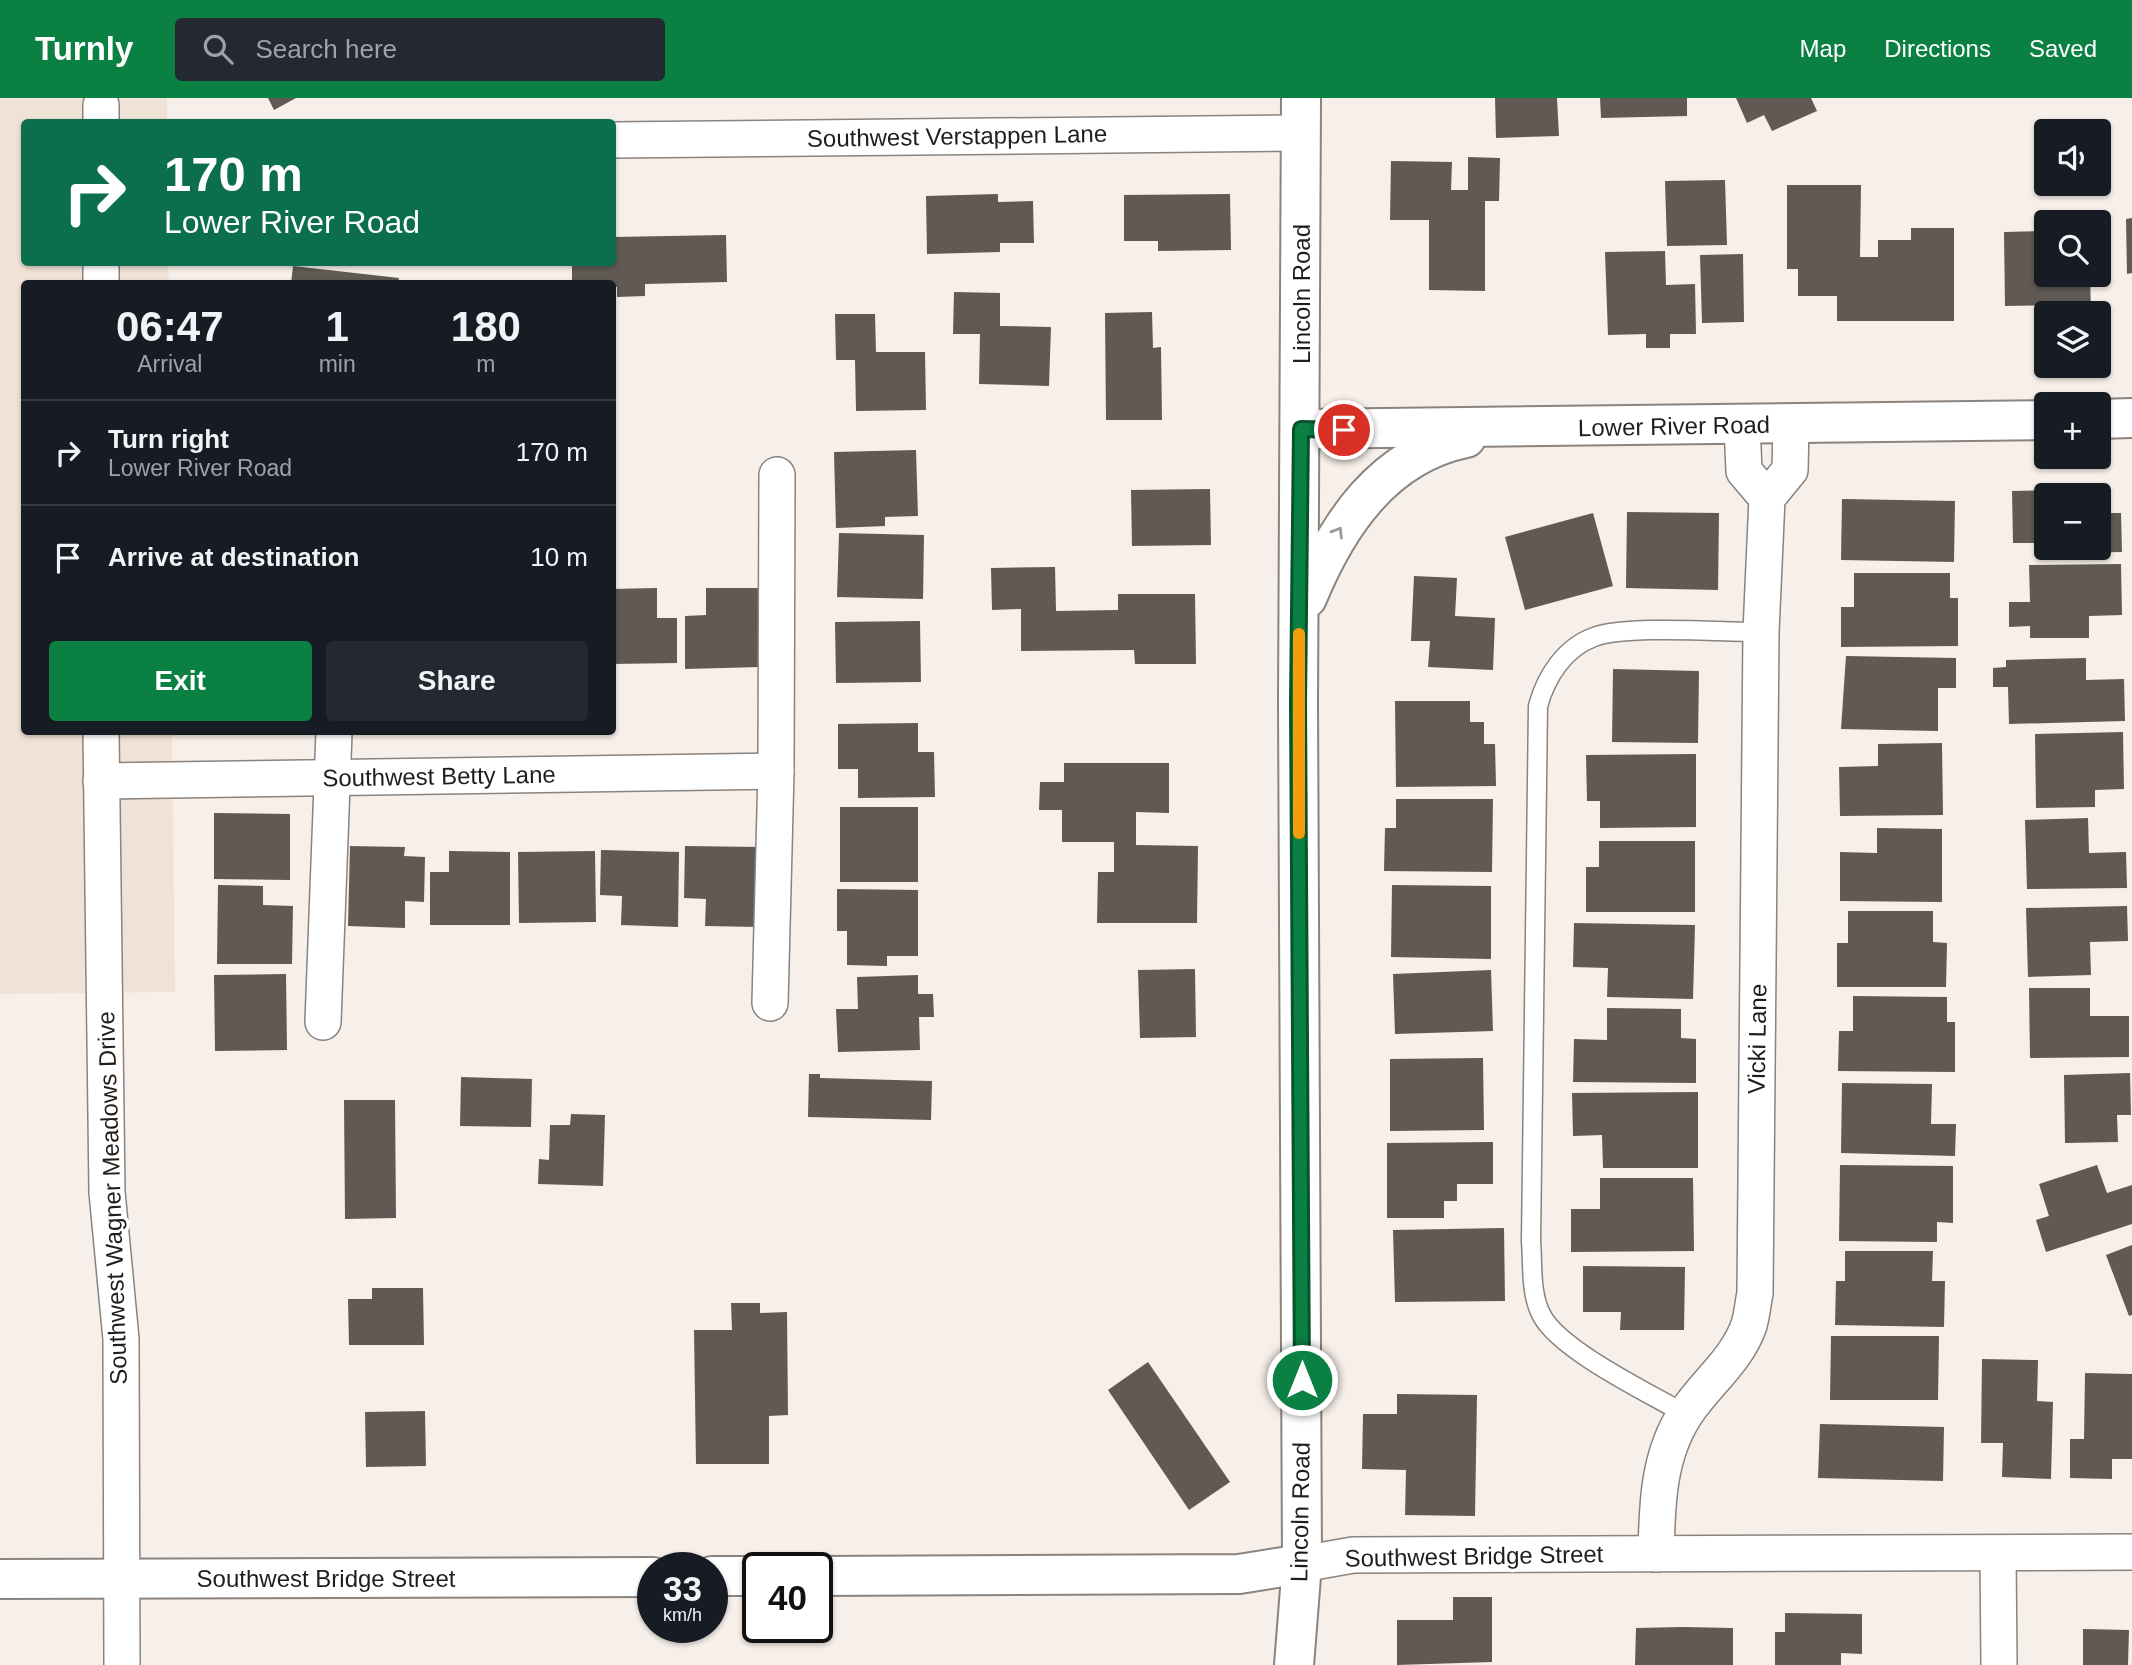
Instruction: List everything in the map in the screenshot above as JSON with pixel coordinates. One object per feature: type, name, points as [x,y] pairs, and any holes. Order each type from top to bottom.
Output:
[{"type":"street","name":"Southwest Verstappen Lane","points":[[616,140],[1301,115]]},
{"type":"street","name":"Lincoln Road","points":[[1294,1665],[1302,1564],[1299,616],[1301,115]]},
{"type":"street","points":[[2111,419],[2132,418]]},
{"type":"street","name":"Lower River Road","points":[[1301,429],[2034,420]]},
{"type":"street","points":[[1742,425],[1744,471],[1767,498],[1790,470],[1791,425]]},
{"type":"street","points":[[1299,616],[1325,554],[1345,520],[1377,483],[1440,443],[1517,428]]},
{"type":"street","points":[[771,1003],[776,771],[777,475]]},
{"type":"street","name":"Vicki Lane","points":[[1656,1553],[1657,1499],[1668,1448],[1685,1414],[1730,1360],[1749,1325],[1755,1293],[1761,632],[1767,498]]},
{"type":"street","name":"Southwest Wagner Meadows Drive","points":[[101,735],[107,1192],[121,1339],[122,1665]]},
{"type":"street","points":[[323,1022],[334,735]]},
{"type":"street","name":"Southwest Betty Lane","points":[[101,781],[776,771]]},
{"type":"street","name":"Southwest Bridge Street","points":[[833,1576],[1239,1574],[1353,1555],[2132,1552]]},
{"type":"street","points":[[1998,1554],[1999,1665]]},
{"type":"street","name":"Southwest Bridge Street","points":[[0,1579],[637,1577]]},
{"type":"lane","points":[[1685,1414],[1578,1351],[1543,1318],[1535,1297],[1531,1241],[1538,706],[1552,670],[1573,650],[1593,637],[1641,632],[1761,632]]},
{"type":"shaded area","points":[[0,98],[167,98],[167,119],[21,119],[21,266],[168,266],[169,280],[21,280],[21,735],[172,735],[175,992],[0,994]]},
{"type":"building","points":[[268,98],[296,98],[274,110]]},
{"type":"building","points":[[1495,98],[1557,98],[1559,136],[1496,138]]},
{"type":"building","points":[[1600,98],[1687,98],[1687,116],[1601,118]]},
{"type":"building","points":[[1736,98],[1811,98],[1817,111],[1772,131],[1764,115],[1747,123]]},
{"type":"building","points":[[1468,157],[1500,158],[1499,201],[1485,201],[1485,291],[1429,290],[1429,220],[1390,220],[1391,161],[1452,162],[1451,190],[1468,190]]},
{"type":"building","points":[[1725,180],[1727,245],[1667,246],[1665,181]]},
{"type":"building","points":[[1787,185],[1861,185],[1860,257],[1878,257],[1878,240],[1911,240],[1911,228],[1954,228],[1954,321],[1837,321],[1837,296],[1798,296],[1798,269],[1787,269]]},
{"type":"building","points":[[998,194],[998,202],[1033,201],[1034,243],[1000,243],[1000,252],[927,254],[926,196]]},
{"type":"building","points":[[1230,194],[1231,250],[1158,251],[1158,241],[1124,241],[1124,195]]},
{"type":"building","points":[[2132,218],[2132,273],[2127,274],[2126,219]]},
{"type":"building","points":[[2034,231],[2034,287],[2090,287],[2091,301],[2034,301],[2034,305],[2005,306],[2004,232]]},
{"type":"building","points":[[726,235],[727,282],[645,284],[645,296],[617,297],[616,280],[572,280],[572,266],[616,266],[616,237]]},
{"type":"building","points":[[1665,251],[1666,285],[1695,284],[1696,334],[1670,334],[1670,348],[1646,348],[1646,334],[1608,335],[1605,252]]},
{"type":"building","points":[[1743,254],[1744,322],[1702,323],[1700,255]]},
{"type":"building","points":[[293,266],[399,278],[399,280],[291,280]]},
{"type":"building","points":[[954,292],[1000,293],[1000,326],[1051,327],[1049,386],[979,384],[980,334],[953,334]]},
{"type":"building","points":[[1152,312],[1153,348],[1161,347],[1162,420],[1106,420],[1105,313]]},
{"type":"building","points":[[835,314],[875,314],[876,352],[925,352],[926,410],[856,411],[855,360],[836,360]]},
{"type":"building","points":[[916,450],[918,516],[885,517],[885,526],[836,528],[834,452]]},
{"type":"building","points":[[1210,489],[1211,545],[1132,546],[1131,490]]},
{"type":"building","points":[[2034,490],[2034,543],[2013,543],[2012,491]]},
{"type":"building","points":[[1842,499],[1955,501],[1954,562],[1841,560]]},
{"type":"building","points":[[1627,512],[1719,513],[1718,590],[1626,588]]},
{"type":"building","points":[[1593,513],[1613,586],[1525,610],[1505,537]]},
{"type":"building","points":[[2111,513],[2121,513],[2122,552],[2111,552]]},
{"type":"building","points":[[839,533],[924,535],[923,599],[837,597]]},
{"type":"building","points":[[2121,564],[2122,615],[2089,616],[2089,638],[2030,638],[2030,626],[2009,627],[2009,602],[2030,602],[2029,565]]},
{"type":"building","points":[[1055,567],[1056,611],[1118,610],[1118,594],[1195,594],[1196,664],[1135,664],[1134,650],[1021,651],[1021,609],[992,610],[991,568]]},
{"type":"building","points":[[1854,573],[1950,573],[1950,598],[1958,598],[1958,646],[1841,647],[1841,607],[1854,607]]},
{"type":"building","points":[[1414,576],[1457,578],[1455,616],[1495,618],[1493,670],[1428,667],[1430,641],[1411,641]]},
{"type":"building","points":[[657,588],[657,618],[677,618],[677,663],[616,664],[616,589]]},
{"type":"building","points":[[706,588],[759,588],[760,667],[685,669],[685,616],[706,615]]},
{"type":"building","points":[[920,621],[921,682],[836,683],[835,622]]},
{"type":"building","points":[[1846,656],[1956,658],[1956,688],[1938,688],[1938,731],[1841,729]]},
{"type":"building","points":[[2086,658],[2086,680],[2124,679],[2125,721],[2009,724],[2008,687],[1993,687],[1993,668],[2006,667],[2006,660]]},
{"type":"building","points":[[1613,669],[1699,671],[1698,743],[1612,742]]},
{"type":"building","points":[[1395,701],[1470,701],[1470,722],[1484,722],[1484,744],[1495,744],[1496,786],[1396,787]]},
{"type":"building","points":[[918,723],[918,752],[934,752],[935,797],[858,798],[858,769],[838,769],[838,724]]},
{"type":"building","points":[[2123,732],[2124,789],[2095,790],[2095,807],[2036,808],[2035,734]]},
{"type":"building","points":[[1942,743],[1943,815],[1840,816],[1839,767],[1878,766],[1878,744]]},
{"type":"building","points":[[1696,754],[1696,827],[1600,828],[1600,801],[1587,801],[1586,755]]},
{"type":"building","points":[[1064,763],[1169,763],[1169,813],[1136,812],[1136,845],[1198,846],[1197,923],[1097,923],[1098,872],[1114,872],[1114,842],[1062,842],[1062,810],[1039,810],[1040,782],[1064,782]]},
{"type":"building","points":[[1396,799],[1493,799],[1492,872],[1384,871],[1385,828],[1396,828]]},
{"type":"building","points":[[840,807],[918,807],[918,882],[840,882]]},
{"type":"building","points":[[214,813],[290,814],[290,880],[214,879]]},
{"type":"building","points":[[2088,818],[2089,853],[2126,852],[2127,888],[2027,889],[2025,820]]},
{"type":"building","points":[[1877,828],[1942,829],[1942,902],[1840,901],[1840,852],[1877,853]]},
{"type":"building","points":[[1599,841],[1695,841],[1695,912],[1586,912],[1586,867],[1599,867]]},
{"type":"building","points":[[350,846],[405,847],[404,856],[425,857],[424,902],[405,901],[405,928],[348,926]]},
{"type":"building","points":[[685,846],[760,847],[759,927],[705,926],[706,899],[684,898]]},
{"type":"building","points":[[601,850],[679,852],[678,927],[621,925],[622,896],[600,895]]},
{"type":"building","points":[[449,851],[510,852],[510,925],[430,925],[430,872],[449,872]]},
{"type":"building","points":[[595,851],[596,922],[519,923],[518,852]]},
{"type":"building","points":[[218,885],[263,886],[263,905],[293,906],[292,964],[217,964]]},
{"type":"building","points":[[1392,885],[1491,886],[1491,959],[1391,957]]},
{"type":"building","points":[[837,889],[918,890],[918,956],[887,956],[887,966],[847,965],[847,931],[837,931]]},
{"type":"building","points":[[2127,906],[2128,941],[2090,942],[2091,975],[2028,977],[2026,908]]},
{"type":"building","points":[[1848,911],[1933,911],[1933,942],[1947,943],[1946,987],[1837,987],[1837,943],[1848,943]]},
{"type":"building","points":[[1574,923],[1695,925],[1693,999],[1607,997],[1608,968],[1573,967]]},
{"type":"building","points":[[1195,969],[1196,1037],[1140,1038],[1138,970]]},
{"type":"building","points":[[1491,970],[1493,1031],[1395,1034],[1393,974]]},
{"type":"building","points":[[286,974],[287,1050],[215,1051],[214,975]]},
{"type":"building","points":[[918,975],[918,994],[933,994],[934,1017],[919,1017],[920,1050],[838,1052],[836,1009],[858,1009],[857,977]]},
{"type":"building","points":[[2029,988],[2090,988],[2090,1016],[2129,1016],[2129,1057],[2030,1058]]},
{"type":"building","points":[[1853,996],[1947,997],[1947,1022],[1955,1022],[1955,1072],[1838,1071],[1839,1031],[1853,1031]]},
{"type":"building","points":[[1607,1008],[1681,1009],[1681,1038],[1696,1039],[1696,1083],[1573,1082],[1574,1039],[1607,1040]]},
{"type":"building","points":[[1483,1058],[1484,1130],[1390,1131],[1390,1059]]},
{"type":"building","points":[[2130,1073],[2131,1115],[2117,1115],[2118,1142],[2065,1143],[2064,1075]]},
{"type":"building","points":[[809,1074],[820,1074],[820,1078],[932,1081],[931,1120],[808,1117]]},
{"type":"building","points":[[461,1077],[532,1079],[531,1127],[460,1126]]},
{"type":"building","points":[[1842,1083],[1932,1084],[1931,1124],[1956,1124],[1955,1156],[1841,1153]]},
{"type":"building","points":[[1698,1092],[1698,1168],[1603,1168],[1602,1135],[1573,1136],[1572,1093]]},
{"type":"building","points":[[344,1100],[395,1100],[396,1218],[345,1219]]},
{"type":"building","points":[[571,1114],[605,1115],[603,1186],[538,1184],[539,1159],[549,1160],[550,1125],[570,1125]]},
{"type":"building","points":[[1493,1142],[1493,1184],[1457,1184],[1457,1201],[1444,1201],[1444,1218],[1387,1218],[1387,1143]]},
{"type":"building","points":[[1840,1165],[1953,1166],[1953,1223],[1937,1222],[1937,1242],[1839,1241]]},
{"type":"building","points":[[2097,1165],[2107,1193],[2132,1185],[2132,1224],[2046,1252],[2036,1220],[2049,1216],[2039,1184]]},
{"type":"building","points":[[1600,1178],[1693,1178],[1694,1251],[1571,1252],[1571,1209],[1600,1209]]},
{"type":"building","points":[[1504,1228],[1505,1301],[1395,1302],[1393,1230]]},
{"type":"building","points":[[2132,1245],[2132,1315],[2129,1316],[2106,1255]]},
{"type":"building","points":[[1845,1251],[1933,1251],[1932,1281],[1945,1281],[1944,1327],[1835,1325],[1836,1281],[1845,1281]]},
{"type":"building","points":[[1583,1266],[1685,1267],[1684,1330],[1620,1330],[1621,1312],[1583,1312]]},
{"type":"building","points":[[372,1288],[423,1288],[424,1345],[349,1345],[348,1299],[372,1299]]},
{"type":"building","points":[[731,1303],[760,1303],[760,1313],[787,1312],[788,1415],[769,1416],[769,1464],[696,1464],[694,1330],[732,1330]]},
{"type":"building","points":[[1831,1336],[1939,1336],[1938,1400],[1830,1400]]},
{"type":"building","points":[[1982,1359],[2038,1360],[2037,1401],[2053,1402],[2051,1479],[2002,1477],[2003,1443],[1981,1443]]},
{"type":"building","points":[[1148,1362],[1230,1482],[1189,1510],[1108,1390]]},
{"type":"building","points":[[2085,1373],[2132,1374],[2132,1459],[2112,1459],[2112,1479],[2070,1478],[2070,1439],[2084,1439]]},
{"type":"building","points":[[1397,1394],[1477,1395],[1475,1516],[1405,1515],[1406,1470],[1362,1469],[1363,1414],[1397,1414]]},
{"type":"building","points":[[425,1411],[426,1466],[366,1467],[365,1412]]},
{"type":"building","points":[[1820,1424],[1944,1427],[1943,1481],[1818,1478]]},
{"type":"building","points":[[1453,1597],[1492,1597],[1492,1662],[1397,1665],[1397,1620],[1453,1620]]},
{"type":"building","points":[[1785,1613],[1862,1614],[1862,1654],[1841,1653],[1841,1665],[1775,1665],[1775,1632],[1785,1632]]},
{"type":"building","points":[[1636,1628],[1733,1628],[1733,1665],[1635,1665]]},
{"type":"building","points":[[2083,1629],[2129,1630],[2128,1665],[2083,1665]]},
{"type":"slow traffic","points":[[1299,634],[1299,833]]},
{"type":"route","points":[[1302,1380],[1298,703],[1301,429],[1344,430]]}]
